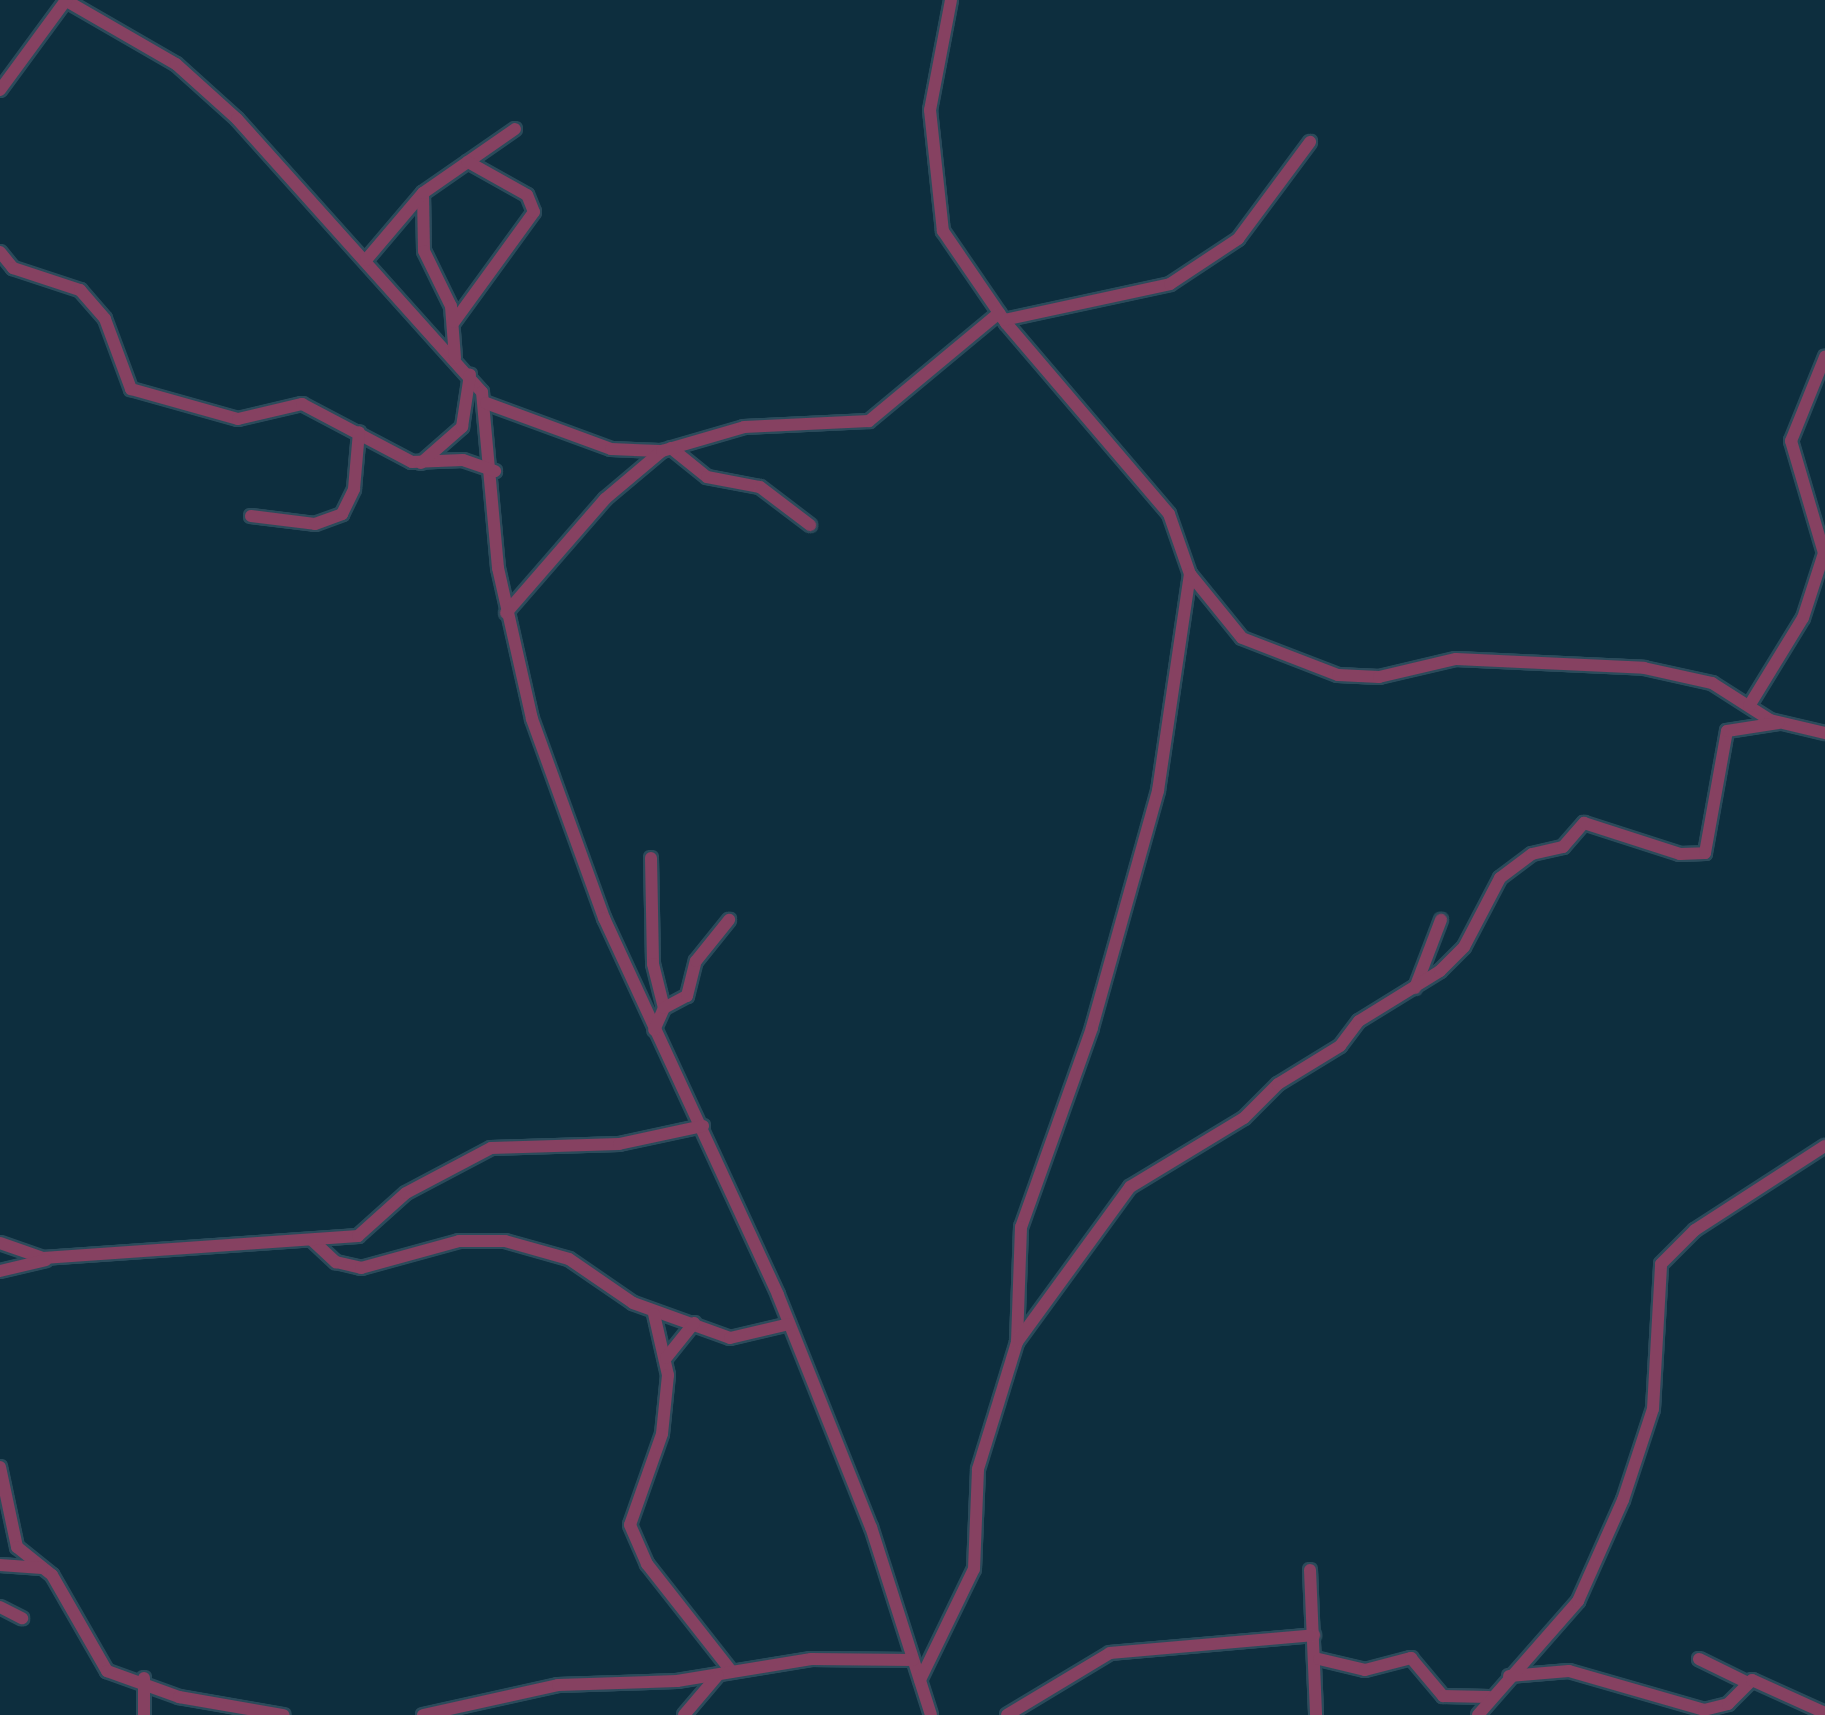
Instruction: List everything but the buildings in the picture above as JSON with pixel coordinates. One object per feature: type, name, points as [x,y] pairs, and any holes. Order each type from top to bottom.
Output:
[{"type":"street","points":[[0,90],[66,0],[191,76],[470,375],[486,404],[506,614],[566,817],[654,1030],[703,1126],[789,1324],[931,1715]]},
{"type":"street","points":[[950,0],[932,72],[935,188],[947,240],[1001,317],[1169,514],[1190,574],[1242,638],[1338,675],[1379,676],[1456,659],[1644,668],[1712,683],[1778,723],[1825,733]]},
{"type":"street","points":[[366,260],[424,193],[514,129]]},
{"type":"street","points":[[486,404],[611,450],[667,450],[744,428],[870,421],[1001,317],[1170,284],[1238,239],[1310,142]]},
{"type":"street","points":[[454,322],[534,212],[527,196],[468,162]]},
{"type":"street","points":[[424,193],[427,266],[454,322],[454,358]]},
{"type":"street","points":[[0,252],[13,268],[80,290],[105,319],[131,389],[238,419],[302,404],[421,463],[462,460],[495,472]]},
{"type":"street","points":[[1748,706],[1803,618],[1824,553],[1791,441],[1825,357]]},
{"type":"street","points":[[421,463],[462,427],[470,375]]},
{"type":"street","points":[[251,516],[315,524],[342,514],[354,489],[358,432]]},
{"type":"street","points":[[667,450],[708,477],[760,488],[810,524]]},
{"type":"street","points":[[506,614],[605,499],[667,450]]},
{"type":"street","points":[[920,1680],[974,1569],[978,1469],[1017,1342],[1021,1227],[1092,1028],[1158,791],[1190,574]]},
{"type":"street","points":[[1017,1342],[1130,1187],[1244,1118],[1278,1084],[1340,1046],[1359,1021],[1457,958],[1500,878],[1532,854],[1563,848],[1584,823],[1680,854],[1705,852],[1727,731],[1778,723]]},
{"type":"street","points":[[651,858],[653,964],[664,1008]]},
{"type":"street","points":[[654,1030],[664,1008],[687,996],[696,960],[729,920]]},
{"type":"street","points":[[1415,988],[1422,949],[1441,920]]},
{"type":"street","points":[[0,1271],[53,1257],[312,1240],[368,1232],[406,1193],[491,1148],[619,1144],[703,1126]]},
{"type":"street","points":[[1478,1715],[1508,1676],[1578,1601],[1623,1500],[1653,1408],[1660,1264],[1694,1230],[1825,1146]]},
{"type":"street","points":[[312,1240],[336,1262],[360,1268],[459,1241],[529,1246],[569,1259],[654,1314],[742,1338],[789,1324]]},
{"type":"street","points":[[0,1243],[53,1257]]},
{"type":"street","points":[[654,1314],[666,1358],[662,1434],[630,1525],[647,1564],[725,1674]]},
{"type":"street","points":[[666,1358],[694,1324]]},
{"type":"street","points":[[0,1467],[12,1538],[44,1568],[104,1668],[144,1678],[179,1696],[283,1715]]},
{"type":"street","points":[[0,1564],[44,1568]]},
{"type":"street","points":[[1310,1570],[1319,1659],[1316,1715]]},
{"type":"street","points":[[0,1607],[22,1618]]},
{"type":"street","points":[[1007,1715],[1110,1653],[1314,1635]]},
{"type":"street","points":[[1319,1659],[1365,1670],[1411,1658],[1443,1696],[1490,1698]]},
{"type":"street","points":[[423,1715],[558,1685],[725,1674],[811,1659],[913,1660]]},
{"type":"street","points":[[1699,1659],[1825,1713]]},
{"type":"street","points":[[1508,1676],[1569,1671],[1704,1710],[1728,1704],[1746,1682]]},
{"type":"street","points":[[684,1715],[725,1674]]},
{"type":"street","points":[[144,1678],[144,1715]]}]
